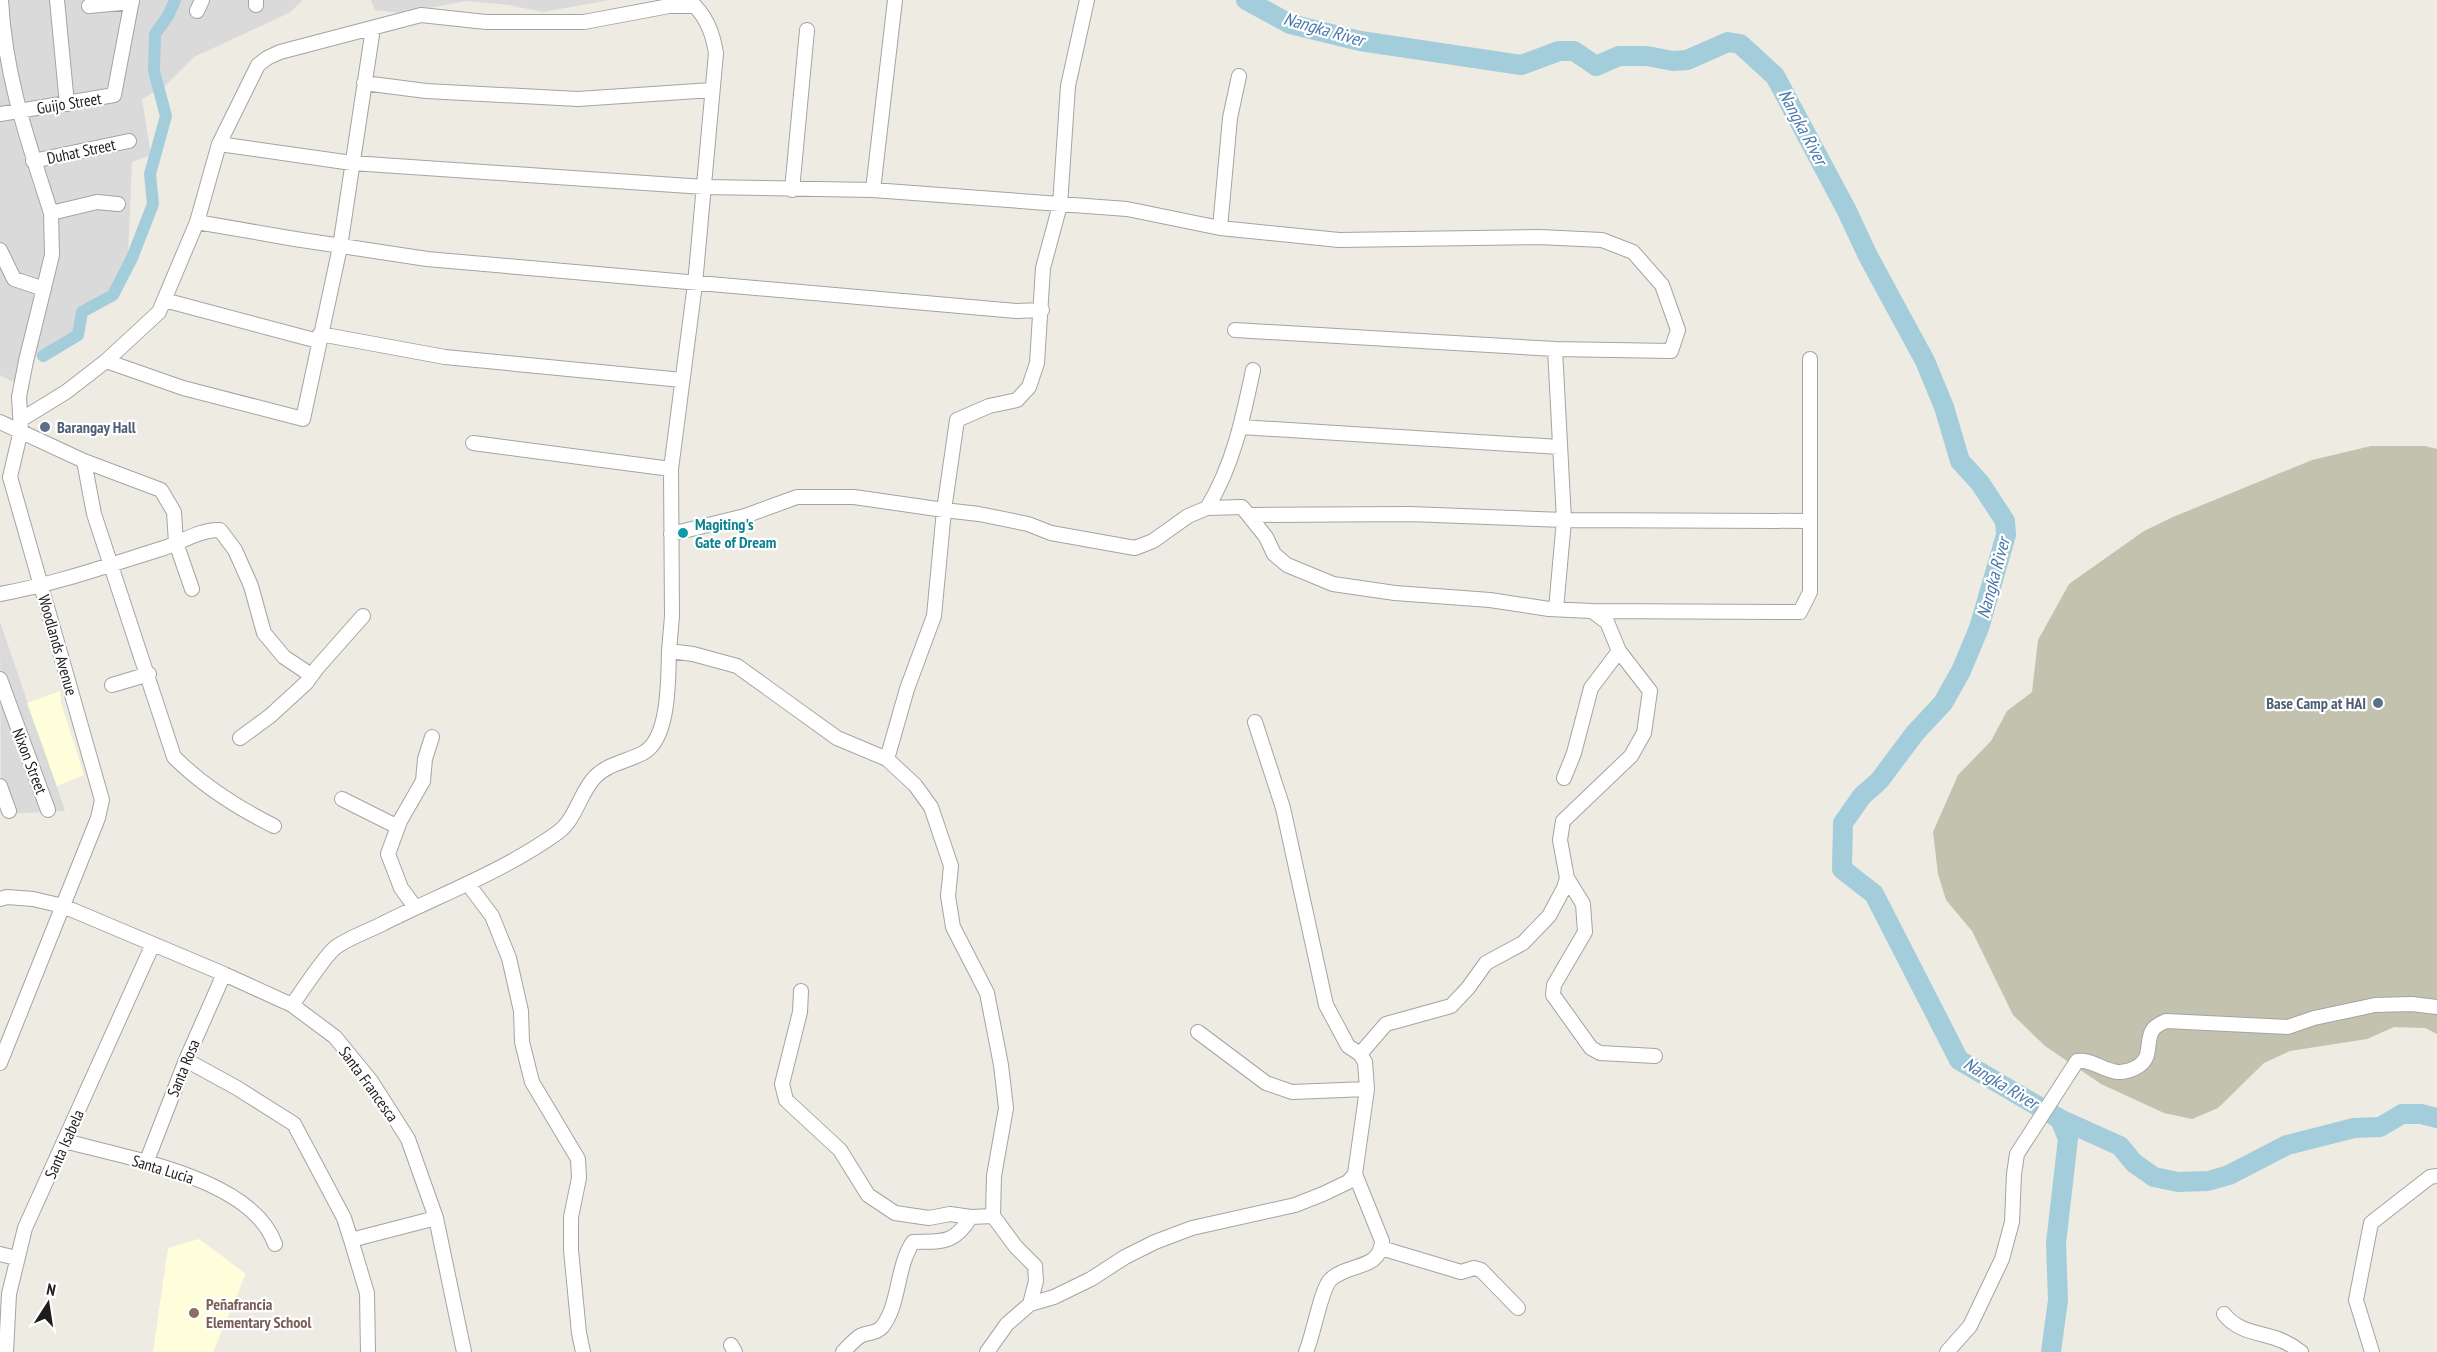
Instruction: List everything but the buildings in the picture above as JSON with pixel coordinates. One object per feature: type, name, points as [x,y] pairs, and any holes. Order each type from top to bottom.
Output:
[{"type":"street","name":"Woodlands Avenue","points":[[0,1063],[99,818],[102,800],[10,477],[21,425],[19,397],[52,255],[51,213],[18,111],[10,76],[1,0]]},
{"type":"street","points":[[57,0],[67,104]]},
{"type":"street","points":[[873,190],[896,0]]},
{"type":"street","points":[[887,759],[907,689],[934,616],[944,510],[957,420],[989,406],[1017,400],[1029,387],[1037,363],[1043,268],[1060,205],[1068,86],[1087,0]]},
{"type":"street","name":"Guijo Street","points":[[0,114],[114,95],[132,1]]},
{"type":"street","points":[[89,6],[132,1]]},
{"type":"street","points":[[21,425],[106,361],[159,312],[197,222],[219,144],[258,65],[267,58],[280,52],[421,15],[486,22],[584,22],[669,6],[695,6],[703,15],[712,33],[716,53],[695,284],[671,469],[672,616],[667,698],[662,724],[654,745],[646,751],[606,768],[594,778],[578,807],[560,831],[468,884],[334,948],[292,1005]]},
{"type":"street","points":[[106,361],[183,388],[303,419],[340,247],[373,28]]},
{"type":"street","points":[[792,190],[807,30]]},
{"type":"street","points":[[1220,228],[1230,118],[1239,76]]},
{"type":"street","points":[[364,83],[426,91],[578,99],[712,90]]},
{"type":"street","name":"Duhat Street","points":[[33,161],[129,141]]},
{"type":"street","points":[[219,144],[352,163],[704,187],[873,190],[1126,209],[1220,228],[1339,240],[1539,237],[1602,240],[1633,252],[1662,285],[1678,330],[1671,351],[1555,349],[1235,330]]},
{"type":"street","points":[[51,213],[97,202],[118,204]]},
{"type":"street","points":[[197,222],[340,247],[427,259],[1016,311],[1042,310]]},
{"type":"street","points":[[0,250],[11,276],[18,281],[44,289]]},
{"type":"street","points":[[164,300],[319,337],[445,357],[682,380]]},
{"type":"street","points":[[1555,349],[1564,520],[1556,609]]},
{"type":"street","points":[[671,534],[745,516],[797,497],[854,498],[979,514],[1028,524],[1068,537],[1135,548],[1153,541],[1188,516],[1207,508],[1242,507],[1266,537],[1274,554],[1287,565],[1333,584],[1395,593],[1490,600],[1556,609],[1800,612],[1810,592],[1810,359]]},
{"type":"street","points":[[1207,508],[1229,464],[1241,427],[1253,370]]},
{"type":"street","points":[[0,422],[21,425],[84,460],[161,490],[174,512],[176,543],[192,589]]},
{"type":"street","points":[[1241,427],[1559,447]]},
{"type":"street","points":[[473,443],[671,469]]},
{"type":"street","points":[[84,460],[94,514],[149,674],[174,757],[189,771],[243,810],[274,826]]},
{"type":"street","points":[[1250,515],[1410,514],[1564,520],[1810,521]]},
{"type":"street","points":[[0,594],[42,586],[214,530],[222,531],[235,550],[251,586],[264,633],[284,657],[311,675]]},
{"type":"street","points":[[1592,611],[1607,622],[1619,651],[1650,691],[1644,733],[1631,756],[1563,821],[1560,840],[1567,878],[1582,904],[1585,932],[1554,985],[1553,995],[1591,1048],[1600,1053],[1654,1056]]},
{"type":"street","points":[[240,738],[283,706],[306,684],[311,675],[363,616]]},
{"type":"street","points":[[669,651],[693,654],[738,666],[837,738],[887,759],[915,785],[932,807],[951,866],[948,896],[953,927],[987,993],[1001,1065],[1006,1108],[994,1176],[993,1216],[1016,1247],[1035,1266],[1036,1281],[1030,1304]]},
{"type":"street","points":[[1564,778],[1574,753],[1591,688],[1619,651]]},
{"type":"street","points":[[112,686],[149,674]]},
{"type":"street","name":"Nixon Street","points":[[0,679],[48,810]]},
{"type":"street","points":[[0,722],[14,719]]},
{"type":"street","points":[[1255,722],[1283,808],[1326,1005],[1348,1046],[1360,1054],[1365,1062],[1367,1089],[1355,1174],[1382,1240],[1379,1256],[1373,1262],[1343,1271],[1326,1285],[1306,1352]]},
{"type":"street","points":[[415,908],[401,888],[387,854],[398,827],[423,781],[425,759],[432,737]]},
{"type":"street","points":[[0,786],[9,812]]},
{"type":"street","points":[[342,800],[398,827]]},
{"type":"street","points":[[1360,1054],[1386,1024],[1451,1006],[1468,988],[1486,963],[1523,943],[1549,916],[1567,878]]},
{"type":"street","points":[[468,884],[492,916],[509,958],[521,1011],[522,1042],[532,1082],[578,1159],[579,1178],[571,1217],[571,1239],[579,1333],[583,1352]]},
{"type":"street","name":"Santa Francesca","points":[[0,899],[7,897],[33,899],[63,906],[292,1005],[335,1037],[371,1081],[408,1139],[436,1218],[464,1352]]},
{"type":"street","name":"Santa Isabela","points":[[6,1352],[9,1294],[25,1228],[153,944]]},
{"type":"street","name":"Santa Rosa","points":[[146,1163],[186,1060],[224,974]]},
{"type":"street","points":[[801,990],[800,1012],[782,1084],[786,1100],[840,1150],[868,1195],[895,1213],[929,1218],[950,1214],[971,1217],[993,1216]]},
{"type":"street","points":[[1947,1352],[1954,1347],[1970,1326],[2002,1259],[2012,1222],[2013,1174],[2018,1154],[2068,1072],[2079,1059],[2112,1072],[2134,1069],[2144,1063],[2147,1057],[2149,1037],[2153,1028],[2166,1021],[2288,1026],[2374,1005],[2412,1004],[2437,1007]]},
{"type":"street","points":[[1198,1032],[1266,1083],[1283,1089],[1292,1092],[1367,1089]]},
{"type":"street","points":[[186,1060],[237,1088],[294,1124],[344,1218],[367,1293],[368,1352]]},
{"type":"street","name":"Santa Lucia","points":[[65,1141],[187,1175],[221,1189],[268,1226],[275,1244]]},
{"type":"street","points":[[987,1352],[1007,1324],[1030,1304],[1054,1297],[1084,1283],[1125,1257],[1155,1242],[1192,1228],[1295,1204],[1348,1182],[1355,1174]]},
{"type":"street","points":[[2372,1352],[2356,1300],[2371,1223],[2430,1177],[2437,1176]]},
{"type":"street","points":[[843,1352],[861,1335],[878,1331],[884,1325],[906,1252],[913,1242],[942,1242],[953,1238],[963,1230],[971,1217]]},
{"type":"street","points":[[351,1240],[436,1218]]},
{"type":"street","points":[[1381,1248],[1461,1272],[1474,1268],[1481,1270],[1518,1308]]},
{"type":"street","points":[[0,1254],[16,1258]]},
{"type":"street","points":[[2224,1314],[2231,1323],[2250,1332],[2276,1338],[2301,1352]]},
{"type":"shaded area","points":[[0,0],[303,0],[289,13],[194,57],[165,86],[142,99],[151,155],[132,162],[128,257],[112,288],[77,311],[73,337],[35,357],[28,383],[11,381],[0,375]]},
{"type":"shaded area","points":[[371,0],[610,0],[543,12],[509,5],[467,1],[428,8],[410,14],[375,10]]},
{"type":"shaded area","points":[[2371,446],[2425,446],[2437,449],[2437,1034],[2425,1028],[2394,1027],[2367,1039],[2290,1051],[2264,1063],[2218,1108],[2192,1119],[2164,1113],[2101,1084],[2045,1046],[2013,1015],[1972,931],[1946,900],[1938,874],[1933,832],[1958,775],[1991,741],[2007,711],[2032,692],[2038,640],[2069,584],[2144,531],[2173,517],[2312,460]]},
{"type":"shaded area","points":[[0,622],[65,811],[1,814]]},
{"type":"shaded area","points":[[60,691],[61,703],[84,775],[57,786],[27,703]]},
{"type":"shaded area","name":"Peñafrancia Elementary School","points":[[199,1239],[246,1274],[213,1352],[153,1352],[168,1248]]},
{"type":"waterway","points":[[43,356],[78,335],[82,312],[113,295],[132,258],[153,204],[150,174],[166,116],[154,71],[155,34],[168,16],[175,0]]},
{"type":"waterway","name":"Nangka River","points":[[1246,0],[1290,24],[1360,41],[1521,65],[1559,51],[1574,51],[1596,66],[1619,56],[1647,56],[1673,61],[1687,60],[1728,42],[1740,44],[1775,76],[1925,361],[1944,407],[1960,461],[1980,483],[2005,521],[2006,535],[1979,628],[1961,671],[1943,703],[1915,733],[1879,781],[1862,796],[1843,823],[1842,869],[1874,894],[1959,1060],[2060,1119],[2120,1146],[2134,1163],[2154,1177],[2178,1182],[2208,1181],[2229,1175],[2287,1145],[2354,1128],[2380,1127],[2402,1114],[2421,1114],[2437,1118]]},
{"type":"waterway","points":[[2051,1352],[2058,1300],[2056,1243],[2068,1139],[2060,1119]]},
{"type":"place","name":"Barangay Hall","points":[[45,427]]},
{"type":"place","name":"Magiting's Gate of Dream","points":[[683,533]]},
{"type":"place","name":"Base Camp at HAI","points":[[2378,703]]},
{"type":"place","name":"Peñafrancia Elementary School","points":[[194,1313]]}]
